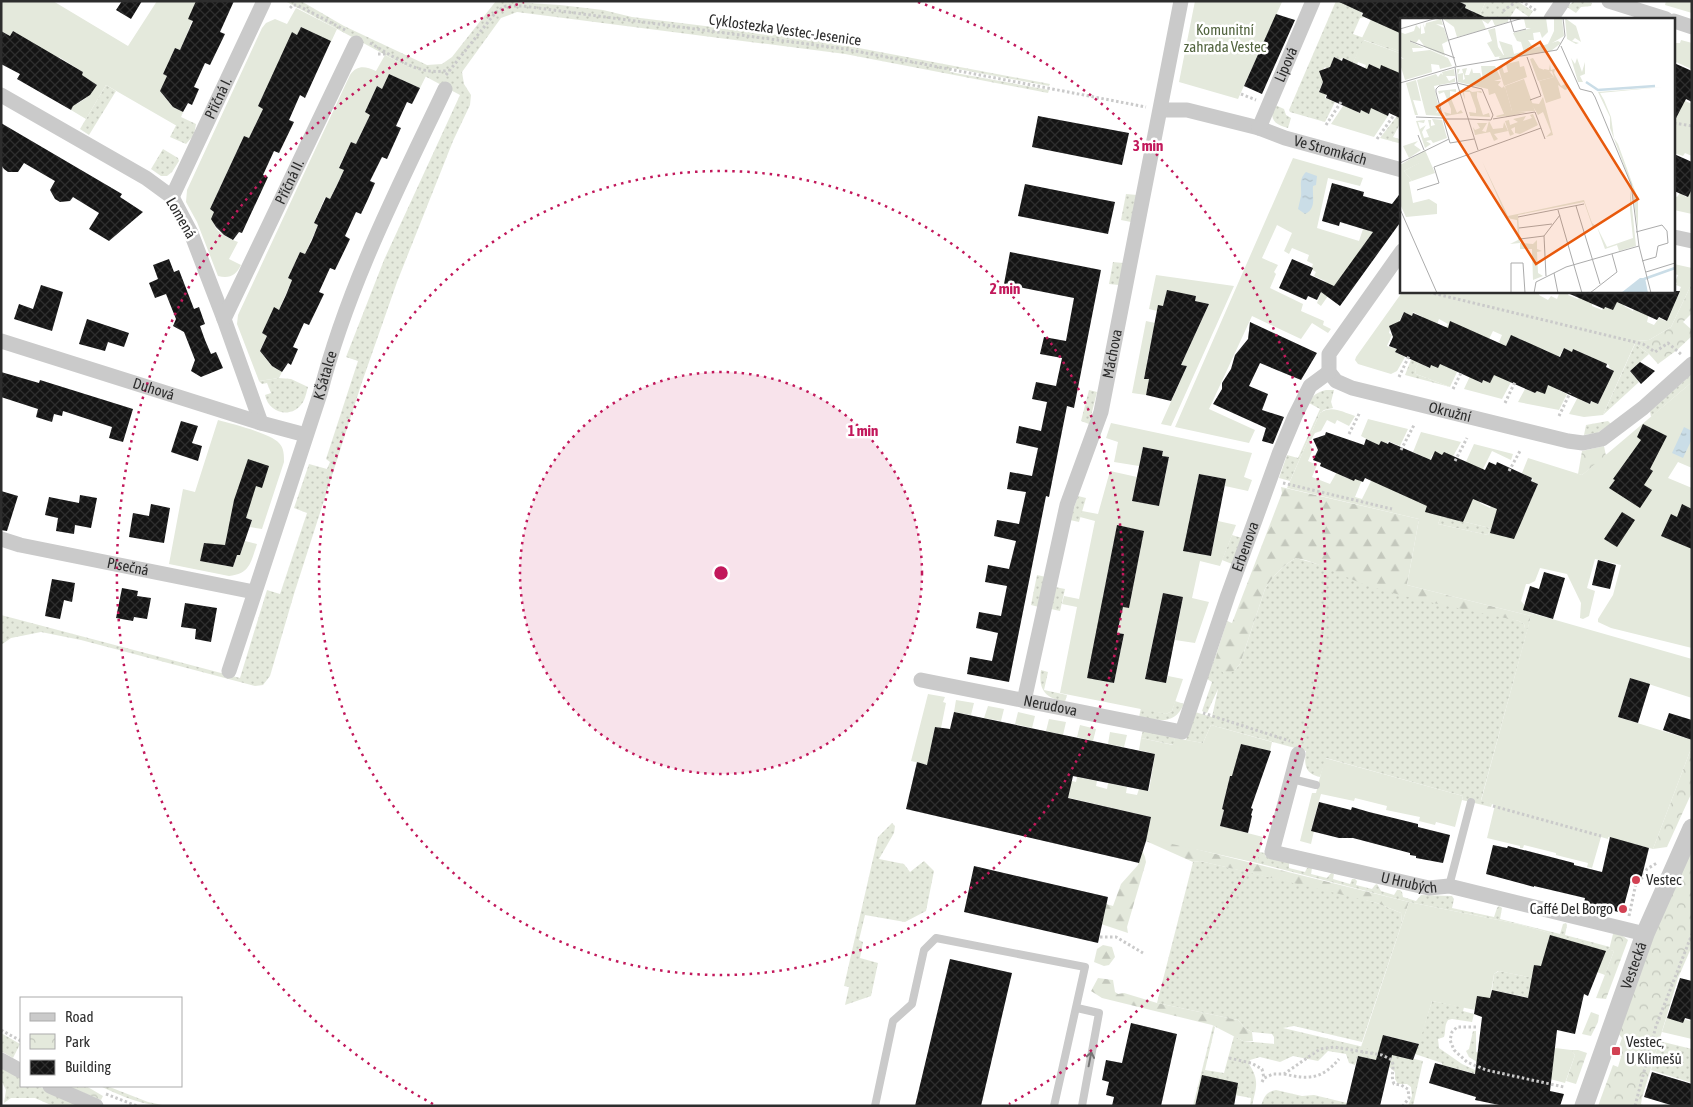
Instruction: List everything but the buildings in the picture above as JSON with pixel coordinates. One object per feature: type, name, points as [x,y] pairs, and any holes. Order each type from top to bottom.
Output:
[{"type":"street","name":"Příčná I.","points":[[172,197],[264,1]]},
{"type":"street","name":"Máchova","points":[[1024,700],[1066,505],[1101,412],[1181,1]]},
{"type":"street","name":"Lipová","points":[[1259,128],[1313,1]]},
{"type":"street","points":[[1552,18],[1563,1]]},
{"type":"street","points":[[1609,1],[1663,18]]},
{"type":"street","points":[[1676,22],[1692,26]]},
{"type":"street","name":"Příčná II.","points":[[224,319],[356,43]]},
{"type":"street","name":"K Šátalce","points":[[229,671],[320,394],[340,326],[359,277],[444,83]]},
{"type":"street","name":"Lomená","points":[[1,95],[146,178],[172,197],[191,233],[261,423]]},
{"type":"street","name":"Ve Stromkách","points":[[1161,110],[1188,110],[1259,128],[1285,138],[1400,169]]},
{"type":"street","points":[[1676,237],[1692,241]]},
{"type":"street","points":[[1328,372],[1329,354],[1400,254]]},
{"type":"street","name":"Duhová","points":[[1,341],[261,423],[306,435]]},
{"type":"street","name":"Okružní","points":[[1328,372],[1336,381],[1352,388],[1568,441],[1583,443],[1602,439],[1615,430],[1691,365]]},
{"type":"street","name":"Erbenova","points":[[1182,732],[1270,480],[1295,416],[1310,386],[1328,372]]},
{"type":"street","name":"Písečná","points":[[1,539],[20,545],[254,592]]},
{"type":"street","name":"Nerudova","points":[[922,680],[1182,732]]},
{"type":"street","name":"U Hrubých","points":[[1294,751],[1292,779],[1272,852],[1429,888],[1449,886],[1645,934]]},
{"type":"street","name":"Vestecká","points":[[1584,1106],[1645,934],[1692,828]]},
{"type":"street","points":[[2,1061],[20,1070]]},
{"type":"street","points":[[52,1087],[96,1106]]},
{"type":"lane","points":[[1292,779],[1316,785]]},
{"type":"lane","points":[[1449,886],[1471,802]]},
{"type":"lane","points":[[875,1106],[893,1021],[912,1004],[924,950],[936,938],[1085,967],[1054,1106]]},
{"type":"lane","points":[[1077,1008],[1099,1013],[1082,1106]]},
{"type":"path","points":[[1503,10],[1517,1]]},
{"type":"path","points":[[1522,1],[1536,11]]},
{"type":"path","name":"Cyklostezka Vestec-Jesenice","points":[[444,83],[496,12],[506,6],[522,6],[845,49],[1161,110]]},
{"type":"path","points":[[378,54],[390,54]]},
{"type":"path","points":[[1241,94],[1254,99]]},
{"type":"path","points":[[1326,125],[1341,102]]},
{"type":"path","points":[[1376,139],[1394,115]]},
{"type":"path","points":[[1676,123],[1692,126]]},
{"type":"path","points":[[1428,292],[1643,344],[1655,352],[1668,343],[1691,365]]},
{"type":"path","points":[[1399,377],[1409,356]]},
{"type":"path","points":[[1453,389],[1461,373]]},
{"type":"path","points":[[1505,403],[1515,382]]},
{"type":"path","points":[[1559,416],[1570,393]]},
{"type":"path","points":[[1349,434],[1360,412]]},
{"type":"path","points":[[1401,450],[1414,425]]},
{"type":"path","points":[[1455,461],[1466,438]]},
{"type":"path","points":[[1510,471],[1520,451]]},
{"type":"path","points":[[1270,480],[1392,509]]},
{"type":"path","points":[[1190,707],[1210,716],[1292,741],[1294,751]]},
{"type":"path","points":[[1493,806],[1601,836]]},
{"type":"path","points":[[1628,919],[1636,883],[1643,877],[1647,869],[1659,862]]},
{"type":"path","points":[[1635,1106],[1656,1026],[1692,934]]},
{"type":"path","points":[[1100,937],[1116,937],[1142,953]]},
{"type":"path","points":[[1476,1027],[1457,1027],[1452,1032],[1450,1040],[1454,1050],[1467,1062],[1486,1070],[1564,1087]]},
{"type":"path","points":[[1,1030],[20,1040]]},
{"type":"path","points":[[1284,1074],[1320,1048],[1334,1046],[1382,1055],[1392,1060],[1394,1066],[1391,1077],[1394,1084],[1408,1089],[1409,1098],[1402,1106]]},
{"type":"path","points":[[1229,1058],[1251,1063],[1262,1069],[1264,1078],[1262,1082]]},
{"type":"path","points":[[1264,1078],[1273,1074],[1284,1074],[1302,1078],[1318,1076],[1330,1069],[1339,1059]]},
{"type":"path","points":[[100,1090],[137,1106]]},
{"type":"green space","points":[[1,1],[53,1],[128,46],[157,1],[197,1],[190,26],[180,50],[175,48],[163,74],[167,76],[162,94],[173,107],[183,112],[177,126],[106,85],[86,119],[71,110],[75,102],[77,104],[83,100],[97,85],[81,76],[83,72],[59,57],[56,62],[13,31],[10,36],[1,31]]},
{"type":"green space","points":[[285,1],[301,1],[344,26],[427,65],[442,64],[452,57],[496,1],[603,10],[632,17],[811,39],[1050,84],[1049,86],[952,68],[950,72],[1049,90],[1048,93],[845,54],[517,12],[501,18],[462,72],[464,84],[471,95],[470,105],[453,141],[397,282],[361,385],[294,594],[270,676],[263,685],[255,686],[81,640],[41,632],[11,638],[1,645],[1,615],[240,678],[267,590],[280,594],[307,513],[294,508],[309,464],[327,469],[330,462],[326,459],[358,361],[346,357],[384,260],[460,95]]},
{"type":"green space","name":"Komunitní zahrada Vestec","points":[[1195,1],[1282,2],[1238,99],[1179,82]]},
{"type":"green space","points":[[1336,1],[1358,1],[1355,9],[1361,12],[1362,16],[1366,17],[1360,18],[1353,34],[1400,51],[1400,53],[1364,40],[1353,63],[1334,57],[1329,70],[1325,67],[1320,74],[1324,79],[1319,91],[1326,94],[1325,98],[1335,102],[1325,122],[1290,112],[1289,110]]},
{"type":"green space","points":[[1458,1],[1486,1],[1478,18],[1470,18],[1473,11],[1465,8],[1466,5]]},
{"type":"green space","points":[[1486,1],[1517,1],[1533,11],[1529,17],[1516,8],[1510,18],[1478,18]]},
{"type":"green space","points":[[1574,1],[1588,1],[1592,3],[1591,6],[1581,7],[1576,13],[1567,7]]},
{"type":"green space","points":[[1666,1],[1692,1],[1692,13],[1665,5]]},
{"type":"green space","points":[[296,8],[337,29],[331,42],[301,27],[297,35],[293,33],[258,106],[263,109],[249,138],[244,136],[210,209],[214,212],[214,223],[217,230],[238,242],[229,259],[241,265],[232,275],[226,277],[218,276],[197,222],[186,202],[187,190],[262,28],[266,23],[275,19],[287,24]]},
{"type":"green space","points":[[1372,17],[1400,29],[1400,51],[1362,38]]},
{"type":"green space","points":[[1363,40],[1400,53],[1400,75],[1384,80],[1378,68],[1369,64],[1366,71],[1364,70],[1366,65],[1358,62],[1356,67],[1352,65]]},
{"type":"green space","points":[[1681,40],[1692,43],[1691,69],[1676,62],[1676,43],[1680,43]]},
{"type":"green space","points":[[385,55],[426,76],[420,88],[389,74],[382,89],[377,86],[365,112],[370,115],[356,144],[351,142],[339,167],[344,170],[330,199],[325,197],[314,223],[318,225],[305,254],[300,252],[288,278],[292,280],[279,310],[274,308],[262,333],[267,336],[260,350],[263,352],[262,354],[272,366],[282,372],[279,378],[259,381],[237,324],[238,315],[350,75],[355,69],[362,67],[376,71]]},
{"type":"green space","points":[[106,85],[116,91],[89,135],[80,129]]},
{"type":"green space","points":[[1687,97],[1685,101],[1692,104],[1692,156],[1685,153],[1683,156],[1676,154],[1676,104]]},
{"type":"green space","points":[[1345,103],[1359,113],[1361,110],[1368,113],[1372,105],[1388,116],[1374,137],[1331,124]]},
{"type":"green space","points":[[1273,104],[1284,109],[1286,115],[1291,118],[1288,128],[1276,123],[1272,117]]},
{"type":"green space","points":[[183,112],[181,117],[196,124],[194,135],[186,144],[170,137]]},
{"type":"green space","points":[[1397,116],[1400,118],[1400,124],[1393,137],[1400,139],[1400,143],[1380,138]]},
{"type":"green space","points":[[163,149],[178,158],[179,161],[167,176],[161,176],[151,169]]},
{"type":"green space","points":[[1293,158],[1363,178],[1360,186],[1328,178],[1317,228],[1359,241],[1363,229],[1373,232],[1321,306],[1317,303],[1325,281],[1314,276],[1316,272],[1311,269],[1313,264],[1307,261],[1309,255],[1292,248],[1289,254],[1284,251],[1292,233],[1277,225],[1262,258],[1278,265],[1270,288],[1303,304],[1301,311],[1324,321],[1323,325],[1331,329],[1328,333],[1312,323],[1301,339],[1252,316],[1209,409],[1255,430],[1249,443],[1175,427]]},
{"type":"green space","points":[[1692,187],[1692,214],[1676,210],[1676,197],[1680,193],[1686,197]]},
{"type":"green space","points":[[1126,194],[1137,195],[1131,222],[1121,220]]},
{"type":"green space","points":[[1113,262],[1123,263],[1119,285],[1109,284]]},
{"type":"green space","points":[[1676,264],[1692,268],[1692,283],[1671,327],[1649,340],[1636,341],[1603,415],[1584,417],[1569,414],[1579,395],[1581,400],[1590,404],[1592,401],[1598,404],[1613,371],[1609,365],[1573,349],[1572,352],[1564,348],[1558,358],[1552,357],[1553,354],[1543,349],[1540,352],[1529,343],[1518,338],[1516,341],[1510,338],[1505,348],[1500,346],[1499,342],[1502,335],[1493,331],[1489,339],[1446,328],[1448,324],[1439,319],[1437,324],[1422,320],[1423,317],[1413,312],[1412,316],[1404,312],[1397,325],[1390,329],[1389,333],[1392,335],[1387,346],[1397,349],[1395,352],[1405,357],[1397,371],[1391,374],[1358,364],[1355,360],[1402,292],[1539,292],[1539,295],[1548,300],[1551,296],[1557,299],[1560,292],[1569,292],[1568,295],[1578,299],[1580,296],[1593,302],[1592,306],[1602,310],[1604,307],[1610,309],[1615,298],[1625,302],[1624,306],[1633,311],[1635,307],[1649,313],[1647,322],[1654,325],[1659,318],[1666,321],[1681,287],[1676,285],[1678,275],[1676,274]]},
{"type":"green space","points":[[1156,275],[1234,286],[1171,426],[1161,424],[1187,366],[1181,365],[1209,304],[1195,301],[1196,296],[1167,291],[1163,306],[1157,311],[1149,309]]},
{"type":"green space","points":[[1692,283],[1692,313],[1683,322],[1692,330],[1692,336],[1658,364],[1649,354],[1635,344],[1636,341],[1649,340],[1671,327]]},
{"type":"green space","points":[[1146,321],[1155,323],[1147,361],[1150,374],[1145,373],[1144,378],[1149,379],[1146,395],[1132,393]]},
{"type":"green space","points":[[1635,344],[1649,354],[1630,371],[1639,382],[1603,415]]},
{"type":"green space","points":[[1412,357],[1419,361],[1415,370],[1416,374],[1450,387],[1405,375]]},
{"type":"green space","points":[[1419,361],[1429,368],[1431,365],[1441,361],[1447,367],[1457,372],[1450,387],[1416,374],[1415,370]]},
{"type":"green space","points":[[1495,370],[1511,382],[1502,399],[1464,389],[1471,374],[1473,375],[1472,378],[1481,383],[1483,380],[1489,382]]},
{"type":"green space","points":[[1692,374],[1692,382],[1651,417],[1650,411]]},
{"type":"green space","points":[[279,378],[291,379],[308,387],[303,402],[295,410],[290,412],[279,411],[274,409],[267,401],[265,395],[271,393],[267,383],[262,384],[259,381]]},
{"type":"green space","points":[[1548,381],[1558,385],[1556,389],[1567,394],[1559,410],[1518,402],[1525,389],[1535,393]]},
{"type":"green space","points":[[1692,382],[1692,468],[1678,462],[1668,478],[1692,488],[1692,648],[1611,628],[1598,622],[1613,595],[1621,565],[1595,559],[1587,588],[1595,591],[1589,616],[1583,619],[1580,618],[1581,603],[1567,574],[1540,568],[1535,581],[1526,584],[1521,601],[1531,613],[1692,659],[1692,698],[1630,678],[1618,717],[1692,740],[1692,746],[1653,849],[1608,837],[1608,839],[1601,837],[1592,868],[1587,867],[1588,863],[1556,855],[1556,853],[1524,845],[1523,848],[1520,848],[1520,846],[1487,838],[1495,805],[1481,801],[1531,616],[1407,585],[1419,519],[1287,488],[1320,413],[1333,409],[1355,416],[1349,426],[1337,420],[1335,424],[1327,420],[1321,431],[1315,433],[1309,443],[1313,449],[1308,461],[1317,465],[1312,477],[1330,484],[1338,470],[1344,477],[1353,480],[1355,477],[1362,480],[1355,497],[1362,499],[1373,477],[1372,481],[1382,485],[1472,495],[1481,499],[1480,503],[1490,508],[1491,504],[1523,518],[1538,484],[1522,473],[1528,458],[1582,475]],"holes":[[[1441,516],[1490,528],[1488,535],[1438,524]]]},
{"type":"green space","points":[[1089,390],[1097,392],[1089,424],[1081,421]]},
{"type":"green space","points":[[1326,390],[1334,390],[1331,402],[1333,408],[1320,413],[1290,481],[1279,478],[1287,455],[1298,458],[1320,409],[1309,403],[1310,400],[1316,394]]},
{"type":"green space","points":[[1368,419],[1408,429],[1400,446],[1388,441],[1387,444],[1381,441],[1378,448],[1361,436]]},
{"type":"green space","points":[[218,420],[250,429],[274,439],[282,447],[284,457],[262,529],[250,527],[252,520],[232,513],[225,547],[215,545],[214,543],[214,545],[204,543],[201,561],[233,567],[245,541],[257,544],[246,570],[229,576],[169,564],[183,489],[195,492]]},
{"type":"green space","points":[[1608,421],[1611,424],[1597,433],[1584,435],[1586,425]]},
{"type":"green space","points":[[1111,423],[1252,453],[1244,477],[1252,480],[1248,491],[1225,486],[1226,479],[1199,474],[1184,551],[1211,556],[1218,521],[1236,525],[1220,566],[1200,561],[1192,598],[1209,602],[1195,643],[1175,640],[1183,597],[1163,593],[1145,678],[1166,683],[1168,676],[1183,679],[1172,711],[1166,714],[1060,693],[1077,607],[1062,604],[1064,596],[1079,599],[1095,521],[1080,517],[1082,511],[1098,514],[1110,471],[1137,477],[1132,501],[1159,506],[1169,458],[1162,456],[1163,451],[1143,447],[1139,466],[1114,462],[1118,442],[1106,438]],"holes":[[[1117,526],[1144,531],[1129,608],[1102,603]],[[1118,627],[1117,633],[1124,634],[1114,683],[1087,677]]]},
{"type":"green space","points":[[1421,432],[1461,442],[1451,460],[1432,455],[1429,462],[1424,457],[1413,452]]},
{"type":"green space","points":[[1474,444],[1513,454],[1511,460],[1492,451],[1480,475],[1464,466]]},
{"type":"green space","points":[[1604,446],[1606,456],[1582,475],[1578,474],[1582,451]]},
{"type":"green space","points":[[1281,487],[1419,519],[1407,585],[1531,616],[1528,628],[1525,628],[1524,624],[1519,621],[1372,587],[1306,560],[1296,558],[1279,571],[1265,589],[1240,664],[1228,675],[1224,674],[1216,663],[1217,652],[1227,621],[1232,623],[1282,493]]},
{"type":"green space","points":[[1078,496],[1086,498],[1079,522],[1070,520]]},
{"type":"green space","points":[[1441,516],[1490,528],[1488,535],[1438,524]]},
{"type":"green space","points":[[1232,535],[1242,538],[1232,564],[1222,560]]},
{"type":"green space","points":[[1296,558],[1519,621],[1524,624],[1525,628],[1528,628],[1481,800],[1492,804],[1491,807],[1462,800],[1463,796],[1326,758],[1320,777],[1315,776],[1308,771],[1305,761],[1306,751],[1211,725],[1203,743],[1186,740],[1195,712],[1212,717],[1218,689],[1207,713],[1202,711],[1212,682],[1207,679],[1217,652],[1235,670],[1240,664],[1265,589],[1279,571]]},
{"type":"green space","points":[[1037,575],[1046,577],[1039,607],[1031,605]]},
{"type":"green space","points":[[1055,587],[1065,589],[1060,611],[1051,609]]},
{"type":"green space","points":[[1041,670],[1048,672],[1044,690],[1067,695],[1065,702],[1048,696],[1042,688]]},
{"type":"green space","points":[[928,694],[945,697],[943,702],[946,703],[941,728],[935,727],[931,746],[1076,782],[1077,777],[1097,781],[1096,786],[1107,789],[1108,783],[1127,787],[1126,793],[1137,795],[1139,789],[1149,791],[1155,754],[1139,750],[1141,738],[1173,745],[1175,738],[1203,743],[1211,725],[1272,742],[1270,751],[1241,744],[1233,776],[1230,776],[1222,809],[1224,810],[1220,826],[1263,837],[1257,863],[1163,842],[1146,841],[1151,817],[911,761]]},
{"type":"green space","points":[[956,700],[974,703],[971,715],[954,712]]},
{"type":"green space","points":[[1175,701],[1184,704],[1176,716],[1171,719],[1159,720],[1139,717],[1141,708],[1166,714],[1172,711]]},
{"type":"green space","points":[[988,706],[1004,709],[1001,721],[984,718]]},
{"type":"green space","points":[[1018,712],[1035,716],[1032,728],[1015,724]]},
{"type":"green space","points":[[1049,719],[1066,722],[1063,735],[1046,731]]},
{"type":"green space","points":[[1080,725],[1096,729],[1093,741],[1077,737]]},
{"type":"green space","points":[[1143,730],[1175,738],[1174,745],[1141,738]]},
{"type":"green space","points":[[1110,732],[1127,735],[1124,747],[1108,744]]},
{"type":"green space","points":[[1692,746],[1692,792],[1667,847],[1653,849]]},
{"type":"green space","points":[[1325,758],[1463,796],[1455,827],[1436,822],[1435,825],[1419,821],[1420,817],[1386,810],[1387,806],[1355,798],[1354,801],[1321,794],[1311,830],[1314,831],[1311,844],[1300,841],[1312,793],[1316,793]]},
{"type":"green space","points":[[892,823],[895,826],[894,833],[879,859],[904,864],[910,872],[924,861],[934,871],[926,911],[905,922],[865,915],[859,940],[863,942],[860,958],[878,963],[871,996],[845,1005],[849,987],[844,986],[878,837]]},
{"type":"green space","points":[[1147,826],[1196,849],[1409,902],[1402,923],[1401,913],[1377,903],[1200,861],[1193,862],[1146,841]]},
{"type":"green space","points":[[1692,846],[1692,946],[1678,978],[1642,1098],[1641,1104],[1645,1106],[1598,1106],[1613,1065],[1618,1067],[1621,1057],[1616,1055],[1622,1038],[1617,1032],[1654,933]]},
{"type":"green space","points":[[1142,850],[1146,862],[1127,927],[1128,933],[1101,924],[1106,904],[1113,906],[1121,884],[1138,865]]},
{"type":"green space","points":[[1259,852],[1265,853],[1265,856],[1289,863],[1289,868],[1305,872],[1307,868],[1312,868],[1311,874],[1327,878],[1331,873],[1334,874],[1333,879],[1350,884],[1352,879],[1355,879],[1357,881],[1356,885],[1372,889],[1377,884],[1381,891],[1394,895],[1397,890],[1400,890],[1403,897],[1416,901],[1421,895],[1452,896],[1454,899],[1452,908],[1494,917],[1499,906],[1502,908],[1500,919],[1560,934],[1563,924],[1566,923],[1565,935],[1610,947],[1609,950],[1518,924],[1409,902],[1257,863]]},
{"type":"green space","points":[[1200,861],[1348,895],[1377,903],[1401,913],[1402,923],[1362,1042],[1294,1026],[1283,1028],[1423,1061],[1413,1106],[1408,1106],[1412,1096],[1411,1087],[1407,1084],[1398,1084],[1395,1079],[1395,1072],[1389,1067],[1390,1063],[1358,1056],[1355,1065],[1349,1063],[1346,1054],[1328,1051],[1318,1061],[1293,1056],[1280,1062],[1260,1057],[1250,1060],[1249,1064],[1256,1080],[1252,1106],[1250,1106],[1251,1098],[1198,1092],[1195,1106],[1193,1106],[1213,1026],[1215,1027],[1205,1070],[1224,1073],[1234,1036],[1243,1041],[1274,1044],[1272,1034],[1252,1032],[1245,1028],[1238,1020],[1157,1003],[1193,862]]},
{"type":"green space","points":[[1409,902],[1518,924],[1614,951],[1605,975],[1573,963],[1548,981],[1498,971],[1494,974],[1490,998],[1475,1010],[1432,1001],[1419,1044],[1384,1035],[1379,1051],[1361,1047]]},
{"type":"green space","points":[[1616,933],[1628,940],[1606,999],[1596,998],[1614,951],[1609,950],[1613,934]]},
{"type":"green space","points":[[1103,945],[1112,947],[1115,957],[1109,965],[1104,966],[1094,962],[1097,949]]},
{"type":"green space","points":[[1499,971],[1548,981],[1545,1001],[1492,990],[1494,974]]},
{"type":"green space","points":[[1098,978],[1113,980],[1115,992],[1118,994],[1124,993],[1157,1003],[1238,1020],[1245,1028],[1252,1032],[1253,1041],[1243,1041],[1212,1025],[1102,998],[1091,991]]},
{"type":"green space","points":[[1432,1001],[1464,1007],[1463,1011],[1474,1014],[1472,1022],[1448,1020],[1444,1037],[1438,1039],[1439,1048],[1462,1064],[1477,1071],[1477,1074],[1442,1065],[1442,1063],[1415,1054]]},
{"type":"green space","points":[[1591,1012],[1599,1015],[1598,1022],[1591,1036],[1582,1034]]},
{"type":"green space","points":[[1667,1016],[1692,1021],[1692,1039],[1662,1032]]},
{"type":"green space","points":[[1473,1031],[1476,1031],[1476,1052],[1487,1053],[1480,1064],[1469,1057],[1466,1051],[1469,1049]]},
{"type":"green space","points":[[1,1033],[20,1044],[13,1058],[1,1051]]},
{"type":"green space","points":[[1659,1041],[1692,1049],[1692,1083],[1651,1070]]},
{"type":"green space","points":[[1555,1048],[1571,1050],[1575,1055],[1565,1083],[1550,1079]]},
{"type":"green space","points":[[1571,1050],[1587,1053],[1576,1084],[1566,1081],[1575,1055]]},
{"type":"green space","points":[[1,1066],[20,1076],[20,1087],[40,1087],[80,1106],[53,1106],[35,1098],[11,1098],[4,1103],[6,1090],[1,1080]]},
{"type":"green space","points":[[69,1087],[88,1087],[103,1096],[101,1100]]},
{"type":"green space","points":[[102,1087],[110,1087],[148,1102],[167,1106],[158,1106],[124,1097]]},
{"type":"green space","points":[[1276,1090],[1302,1096],[1314,1095],[1347,1103],[1346,1106],[1261,1106],[1266,1095]]},
{"type":"water","points":[[1306,172],[1317,176],[1316,185],[1313,186],[1313,205],[1309,212],[1305,214],[1298,209],[1301,196],[1301,181]]},
{"type":"water","points":[[1684,427],[1692,431],[1692,439],[1683,458],[1672,453]]},
{"type":"place","name":"Vestec","points":[[1636,880]]},
{"type":"place","name":"Caffé Del Borgo","points":[[1623,909]]},
{"type":"place","name":"Vestec, U Klimešů","points":[[1616,1051]]}]
